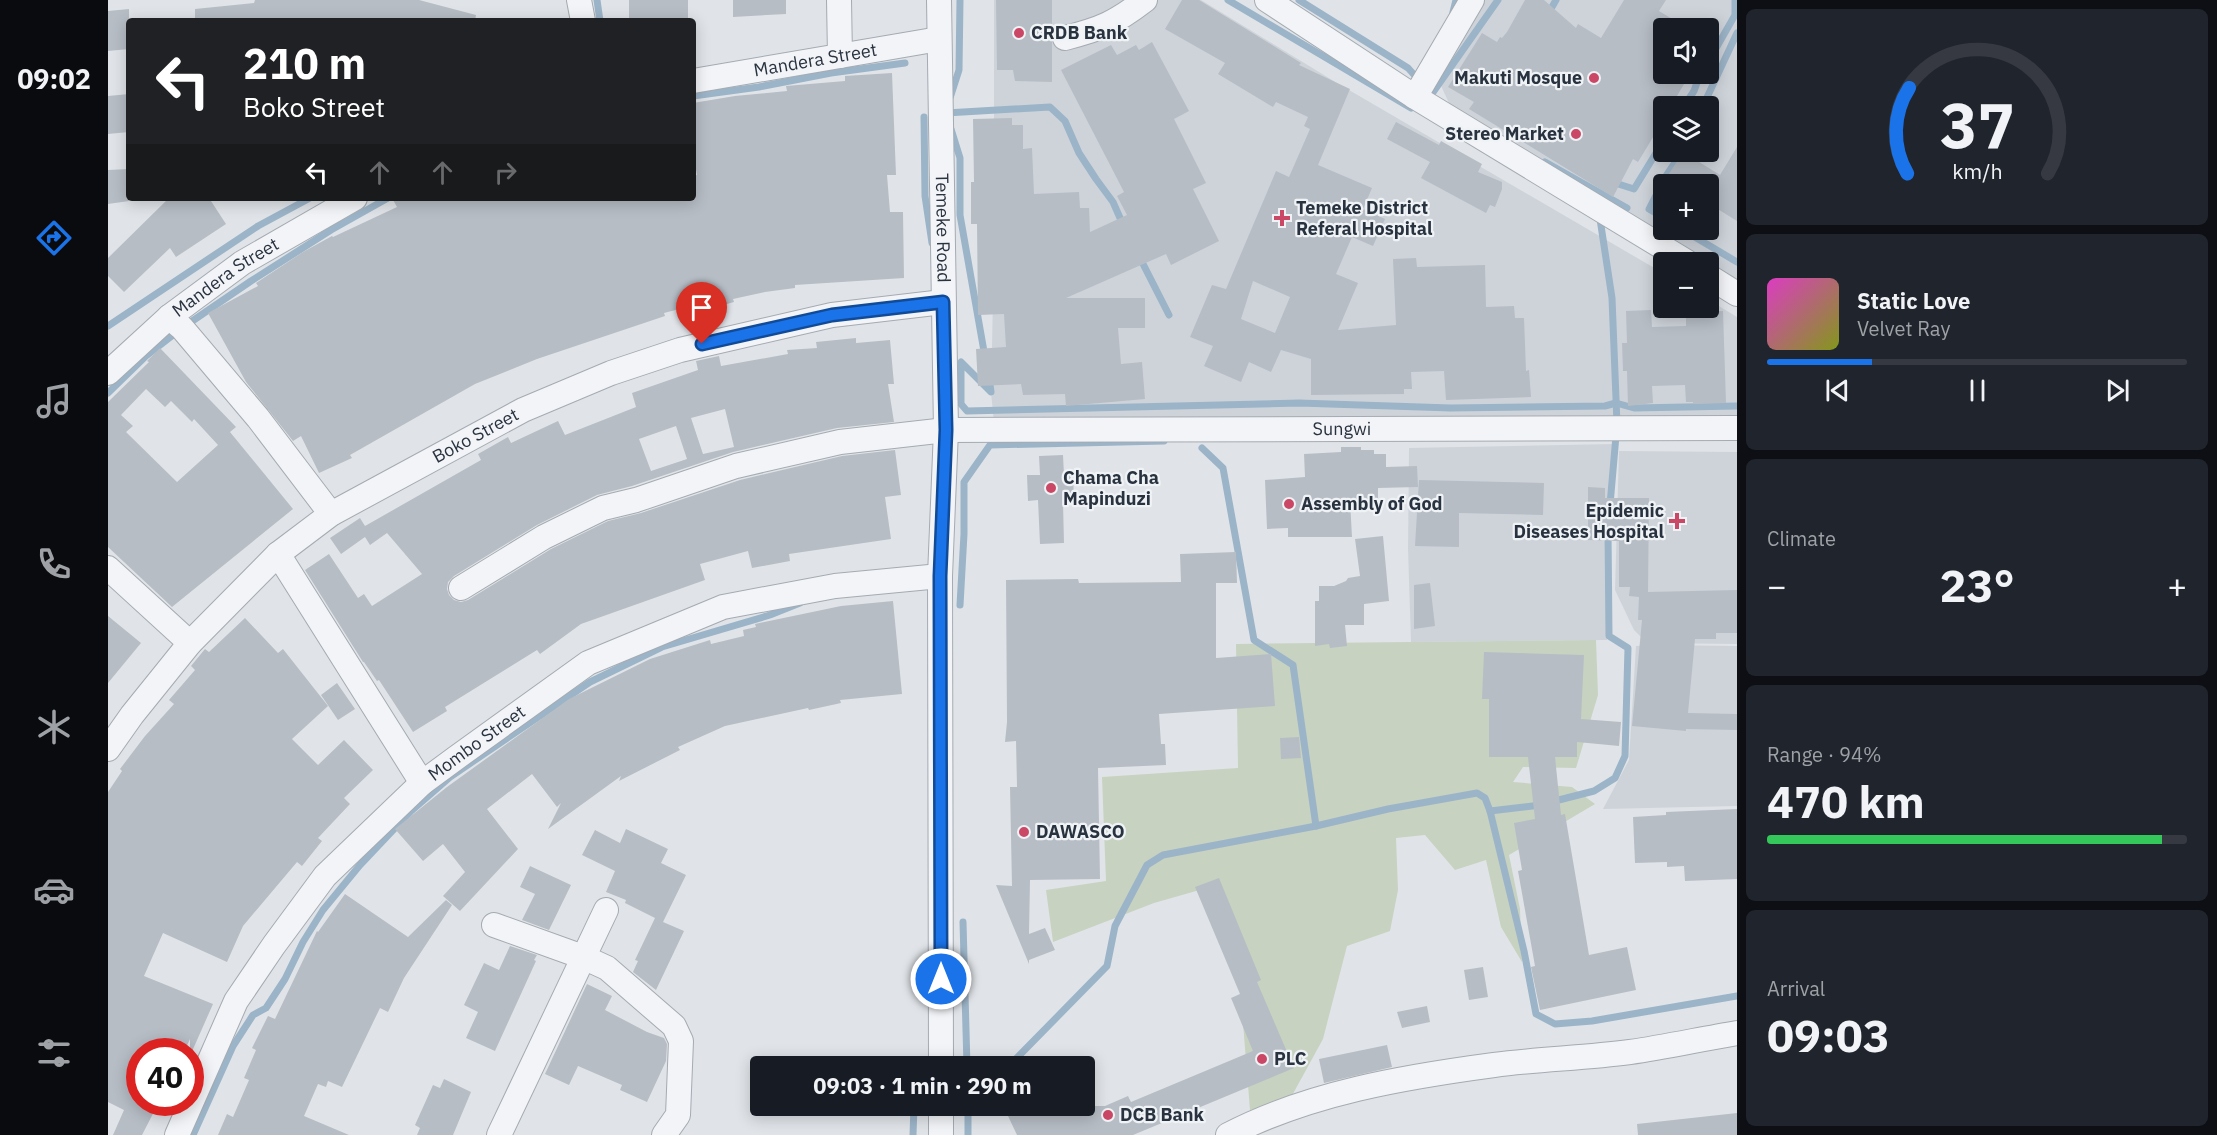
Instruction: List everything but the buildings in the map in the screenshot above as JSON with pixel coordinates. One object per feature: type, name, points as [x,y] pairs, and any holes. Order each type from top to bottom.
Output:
[{"type":"street","points":[[579,0],[582,18]]},
{"type":"street","points":[[838,0],[840,56]]},
{"type":"street","name":"Temeke Road","points":[[939,0],[946,430],[940,576],[941,1056]]},
{"type":"street","points":[[1065,38],[1095,30],[1120,19],[1144,0]]},
{"type":"street","points":[[1267,0],[1414,97],[1670,252]]},
{"type":"street","points":[[1414,97],[1472,0]]},
{"type":"street","name":"Mandera Street","points":[[696,80],[939,39]]},
{"type":"street","name":"Mandera Street","points":[[108,373],[170,318],[242,263],[350,201]]},
{"type":"street","points":[[1719,283],[1737,294]]},
{"type":"street","name":"Boko Street","points":[[108,749],[132,715],[190,643],[278,554],[331,514],[523,410],[611,373],[680,350],[832,315],[943,302]]},
{"type":"street","points":[[170,318],[182,328],[258,418],[331,514]]},
{"type":"street","name":"Sungwi","points":[[461,588],[544,537],[603,508],[636,500],[736,466],[829,445],[946,430],[1737,428]]},
{"type":"street","points":[[278,554],[422,783]]},
{"type":"street","points":[[108,568],[190,643]]},
{"type":"street","name":"Mombo Street","points":[[177,1135],[236,1002],[273,945],[325,876],[422,783],[588,663],[723,607],[835,586],[940,576]]},
{"type":"street","points":[[500,1135],[606,910]]},
{"type":"street","points":[[494,925],[607,968],[674,1026],[681,1041],[678,1115],[664,1135]]},
{"type":"street","points":[[1227,1135],[1257,1120],[1338,1094],[1387,1083],[1494,1065],[1629,1052],[1737,1034]]},
{"type":"street","points":[[941,1116],[941,1135]]},
{"type":"shaded area","name":"Temeke District Referal Hospital","points":[[994,0],[1201,0],[1337,83],[1653,267],[1653,318],[1719,318],[1719,306],[1737,317],[1737,439],[995,434],[991,392],[994,252]]},
{"type":"shaded area","name":"Stereo Market","points":[[1483,0],[1737,0],[1737,284],[1719,272],[1719,252],[1688,252],[1670,240],[1719,240],[1719,174],[1653,174],[1653,229],[1570,176],[1455,116],[1436,75]]},
{"type":"shaded area","points":[[1614,444],[1607,640],[1411,642],[1408,549],[1409,448]]},
{"type":"shaded area","name":"Epidemic Diseases Hospital","points":[[1619,451],[1737,452],[1737,644],[1647,643],[1634,630],[1615,590]]},
{"type":"shaded area","points":[[1636,646],[1737,646],[1737,806],[1603,809],[1629,760]]},
{"type":"green space","points":[[1596,640],[1598,695],[1576,768],[1523,767],[1513,782],[1572,787],[1595,804],[1509,855],[1520,909],[1522,962],[1501,927],[1486,860],[1455,870],[1425,835],[1396,838],[1398,890],[1390,931],[1347,946],[1323,1039],[1289,1101],[1250,1110],[1235,924],[1217,885],[1154,903],[1053,942],[1046,890],[1106,881],[1102,777],[1238,768],[1236,644]]},
{"type":"waterway","points":[[597,0],[600,18]]},
{"type":"waterway","points":[[950,98],[959,70],[960,0]]},
{"type":"waterway","points":[[1228,0],[1411,108]]},
{"type":"waterway","points":[[1299,0],[1408,68],[1417,78],[1419,74]]},
{"type":"waterway","points":[[1453,12],[1456,0]]},
{"type":"waterway","points":[[1431,99],[1429,98],[1498,0]]},
{"type":"waterway","points":[[1548,14],[1556,0]]},
{"type":"waterway","points":[[1719,43],[1735,15],[1735,0]]},
{"type":"waterway","points":[[1708,96],[1737,33]]},
{"type":"waterway","points":[[696,96],[905,63]]},
{"type":"waterway","points":[[1691,96],[1696,84]]},
{"type":"waterway","points":[[946,113],[1050,107],[1065,121],[1079,153],[1113,202],[1124,227]]},
{"type":"waterway","points":[[924,117],[925,196],[932,243]]},
{"type":"waterway","points":[[951,129],[960,158],[960,215],[985,357]]},
{"type":"waterway","points":[[1612,182],[1634,189],[1653,158]]},
{"type":"waterway","points":[[1545,162],[1627,208]]},
{"type":"waterway","points":[[1667,174],[1675,162]]},
{"type":"waterway","points":[[108,326],[258,226],[304,201]]},
{"type":"waterway","points":[[108,393],[146,356],[182,328],[331,230],[383,201]]},
{"type":"waterway","points":[[1653,201],[1649,209],[1653,211]]},
{"type":"waterway","points":[[1600,219],[1612,298],[1617,424],[1610,505]]},
{"type":"waterway","points":[[1700,240],[1737,262]]},
{"type":"waterway","points":[[1140,258],[1169,315]]},
{"type":"waterway","points":[[989,377],[991,392],[961,362],[961,404],[967,411],[1299,403],[1451,408],[1605,406],[1616,403],[1634,408],[1737,406]]},
{"type":"waterway","points":[[960,605],[964,482],[990,445],[1164,441]]},
{"type":"waterway","points":[[1202,448],[1223,468],[1254,640],[1293,665],[1316,826]]},
{"type":"waterway","points":[[1551,802],[1594,791],[1615,778],[1625,756],[1628,648],[1609,636],[1608,531]]},
{"type":"waterway","points":[[193,1135],[233,1046],[253,1015],[266,1008],[285,979],[303,942],[323,910],[360,865],[411,811],[450,777],[590,682],[662,647],[770,615],[800,603]]},
{"type":"waterway","points":[[1019,1056],[1107,966],[1115,926],[1147,865],[1163,855],[1477,793],[1485,798],[1490,811],[1524,951],[1536,1014],[1555,1024],[1592,1021],[1737,996]]},
{"type":"waterway","points":[[1490,811],[1541,805]]},
{"type":"waterway","points":[[963,922],[967,1056]]},
{"type":"waterway","points":[[913,1135],[914,1116]]},
{"type":"waterway","points":[[968,1116],[968,1135]]},
{"type":"place","name":"CRDB Bank","points":[[1019,33]]},
{"type":"place","name":"Makuti Mosque","points":[[1594,78]]},
{"type":"place","name":"Stereo Market","points":[[1576,134]]},
{"type":"place","name":"Temeke District Referal Hospital","points":[[1282,218]]},
{"type":"place","name":"Chama Cha Mapinduzi","points":[[1051,488]]},
{"type":"place","name":"Assembly of God","points":[[1289,504]]},
{"type":"place","name":"Epidemic Diseases Hospital","points":[[1677,521]]},
{"type":"place","name":"DAWASCO","points":[[1024,832]]},
{"type":"place","name":"PLC","points":[[1262,1059]]},
{"type":"place","name":"DCB Bank","points":[[1108,1115]]},
{"type":"route","points":[[702,344],[832,315],[943,302],[946,430],[940,576],[941,979]]}]
